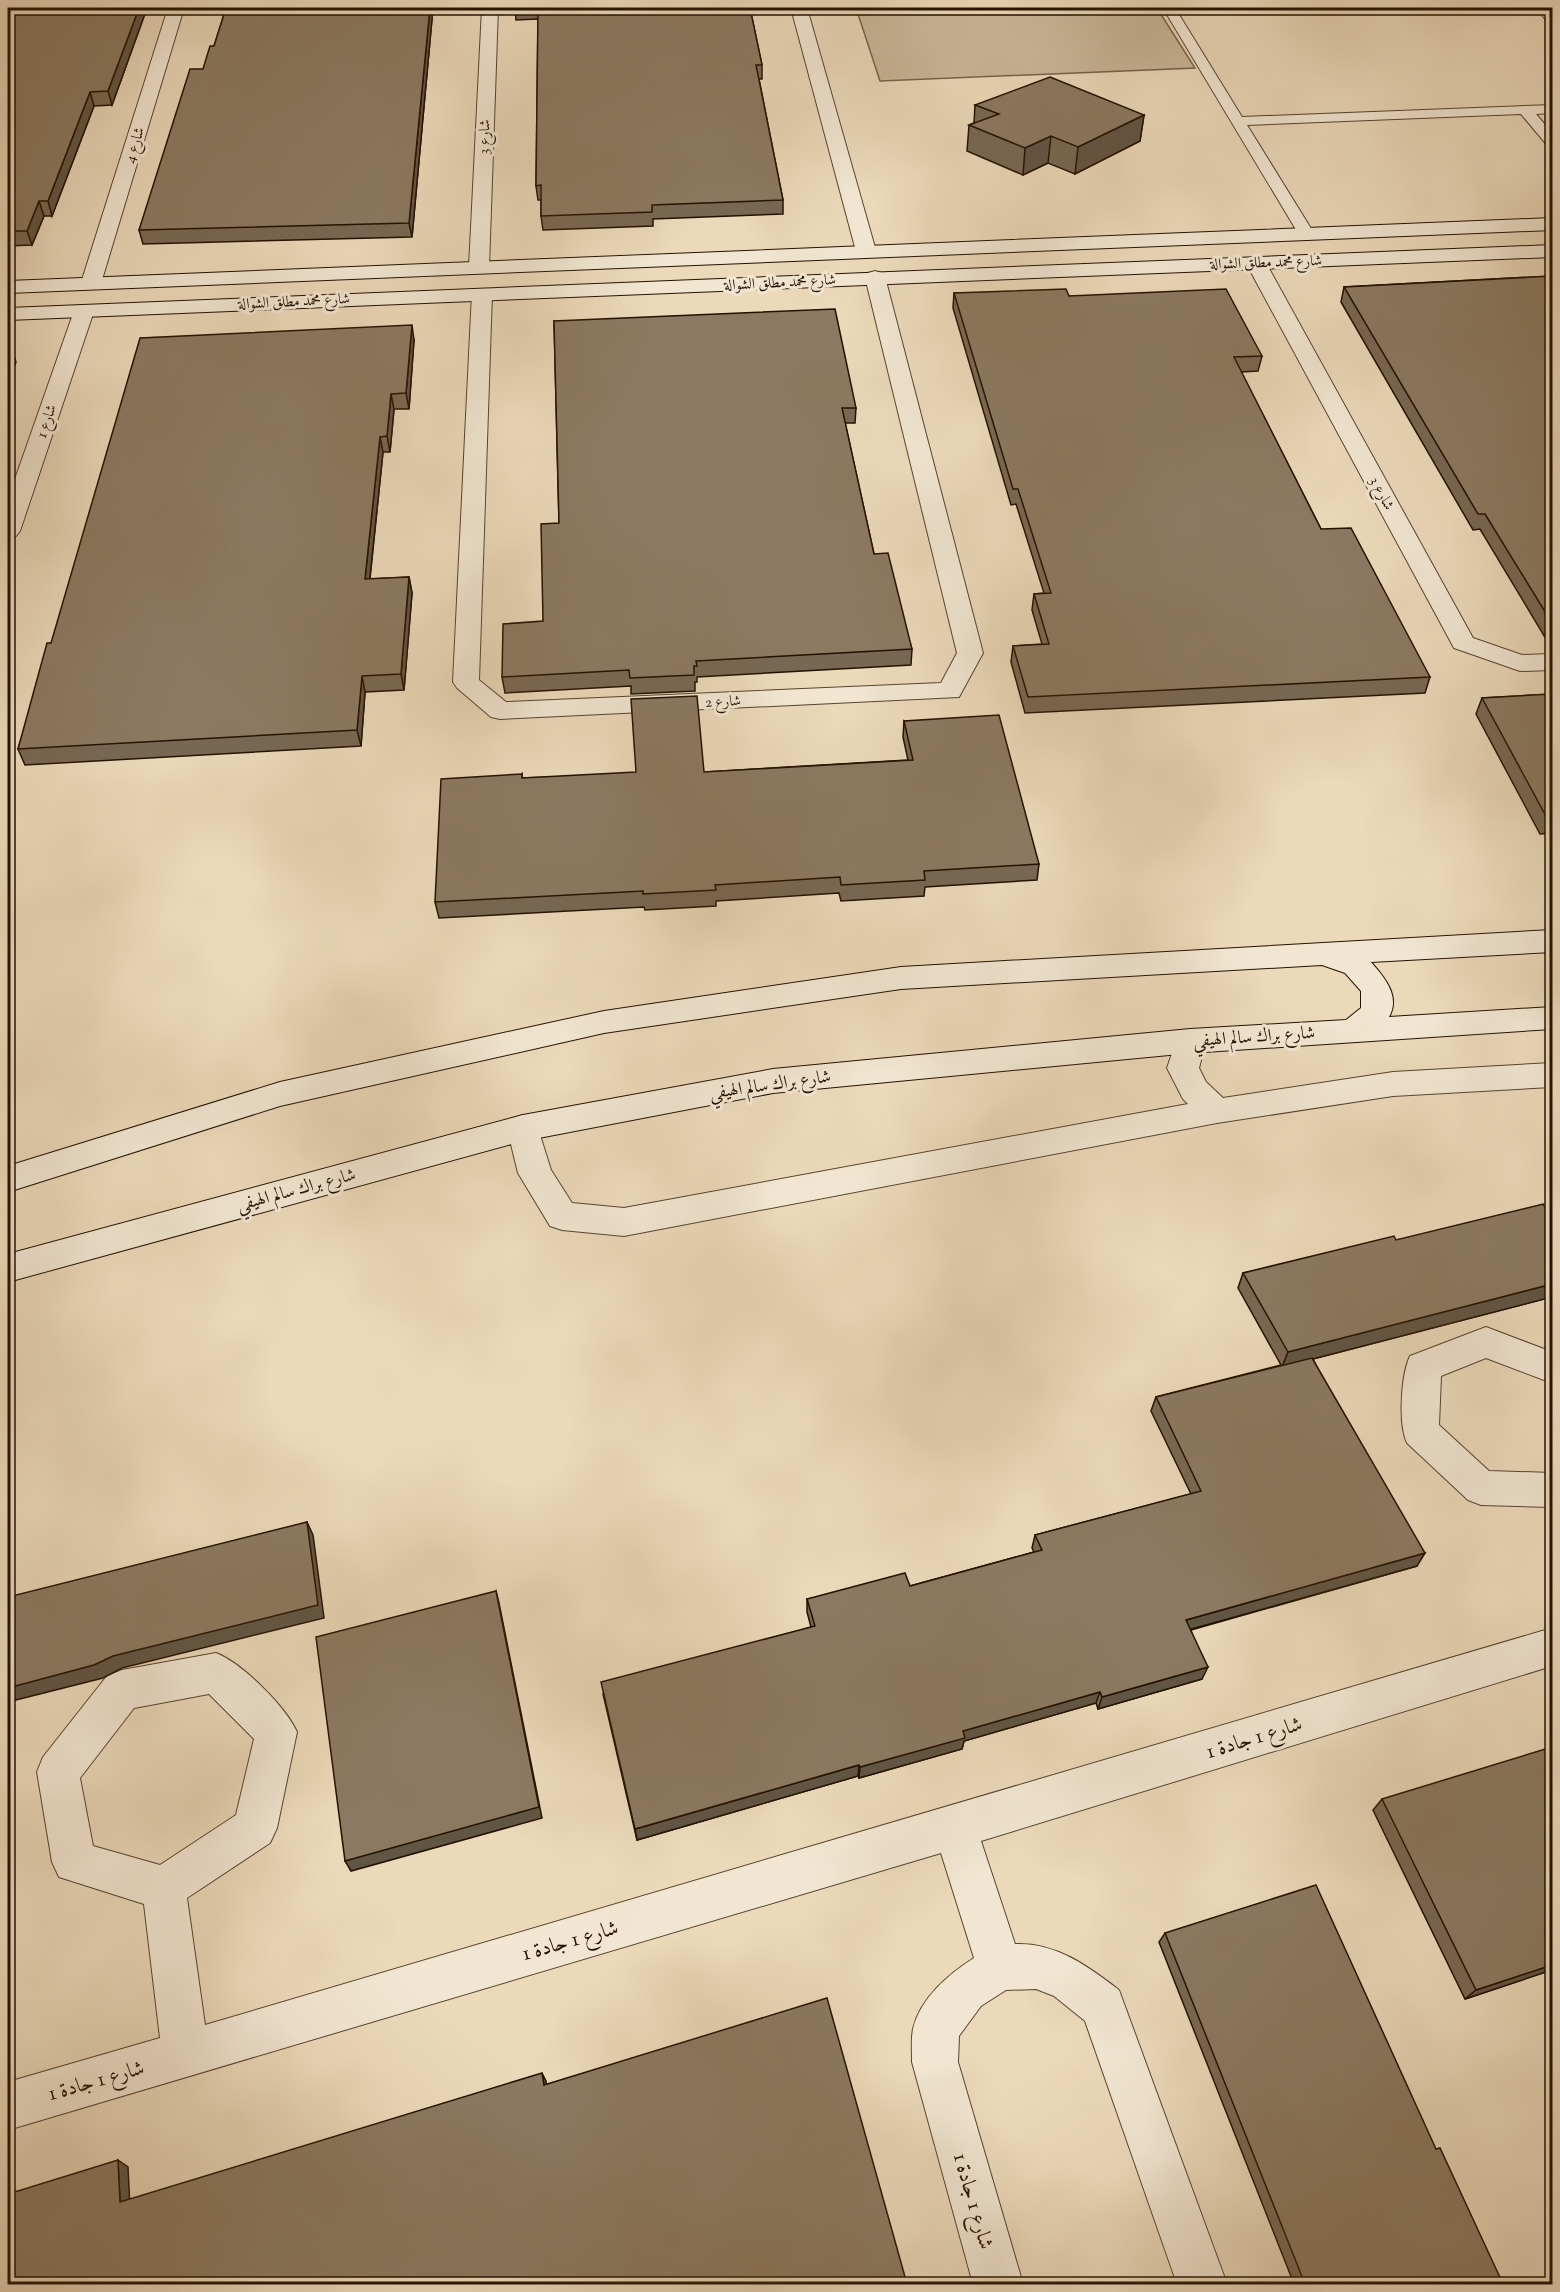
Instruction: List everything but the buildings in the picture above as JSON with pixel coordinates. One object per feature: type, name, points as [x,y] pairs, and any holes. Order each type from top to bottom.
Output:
[{"type":"street","name":"شارع 4","points":[[91,283],[176,8]]},
{"type":"street","name":"شارع 3","points":[[479,267],[490,8]]},
{"type":"street","points":[[799,8],[866,251]]},
{"type":"street","name":"شارع محمد مطلق الشوالة","points":[[8,287],[1552,224]]},
{"type":"street","name":"شارع محمد مطلق الشوالة","points":[[8,314],[1552,251]]},
{"type":"street","points":[[707,285],[692,278],[688,272],[694,264],[709,257]]},
{"type":"street","points":[[603,262],[629,266],[633,273],[628,282],[606,288]]},
{"type":"street","name":"شارع 3","points":[[1256,263],[1464,643],[1520,663],[1552,662]]},
{"type":"street","name":"شارع 2","points":[[482,293],[466,682],[500,711],[950,691],[970,653],[875,277]]},
{"type":"street","name":"شارع 1","points":[[8,531],[84,311]]},
{"type":"street","points":[[8,1179],[280,1094],[604,1022],[901,978],[1552,941]]},
{"type":"street","points":[[1323,953],[1356,965],[1376,987],[1376,1012],[1355,1029]]},
{"type":"street","name":"شارع براك سالم الهيفي","points":[[8,1268],[523,1128],[773,1081],[1190,1041],[1552,1018]]},
{"type":"street","points":[[1190,1041],[1183,1068],[1194,1090],[1217,1111]]},
{"type":"street","points":[[523,1128],[535,1173],[562,1216],[624,1222],[1217,1111],[1393,1084],[1552,1075]]},
{"type":"street","points":[[1552,1368],[1486,1342],[1423,1367],[1420,1431],[1482,1488],[1552,1490]]},
{"type":"street","name":"شارع 1 جادة 1","points":[[8,2106],[955,1827],[1552,1647]]},
{"type":"street","points":[[216,1673],[276,1732],[255,1828],[164,1888],[74,1862],[58,1772],[122,1690],[216,1673]]},
{"type":"street","points":[[955,1827],[1000,1968]]},
{"type":"street","points":[[164,1888],[186,2054]]},
{"type":"street","name":"شارع 1 جادة 1","points":[[998,2284],[935,2062],[936,2029],[965,1990],[1000,1968],[1036,1966],[1070,1980],[1103,2006],[1202,2284]]},
{"type":"lane","points":[[1170,8],[1307,235]]},
{"type":"lane","points":[[1542,8],[1552,18]]},
{"type":"lane","points":[[1238,121],[1552,109]]},
{"type":"lane","points":[[1525,110],[1552,142]]},
{"type":"shaded area","points":[[856,8],[1157,8],[1195,68],[880,81]]}]
